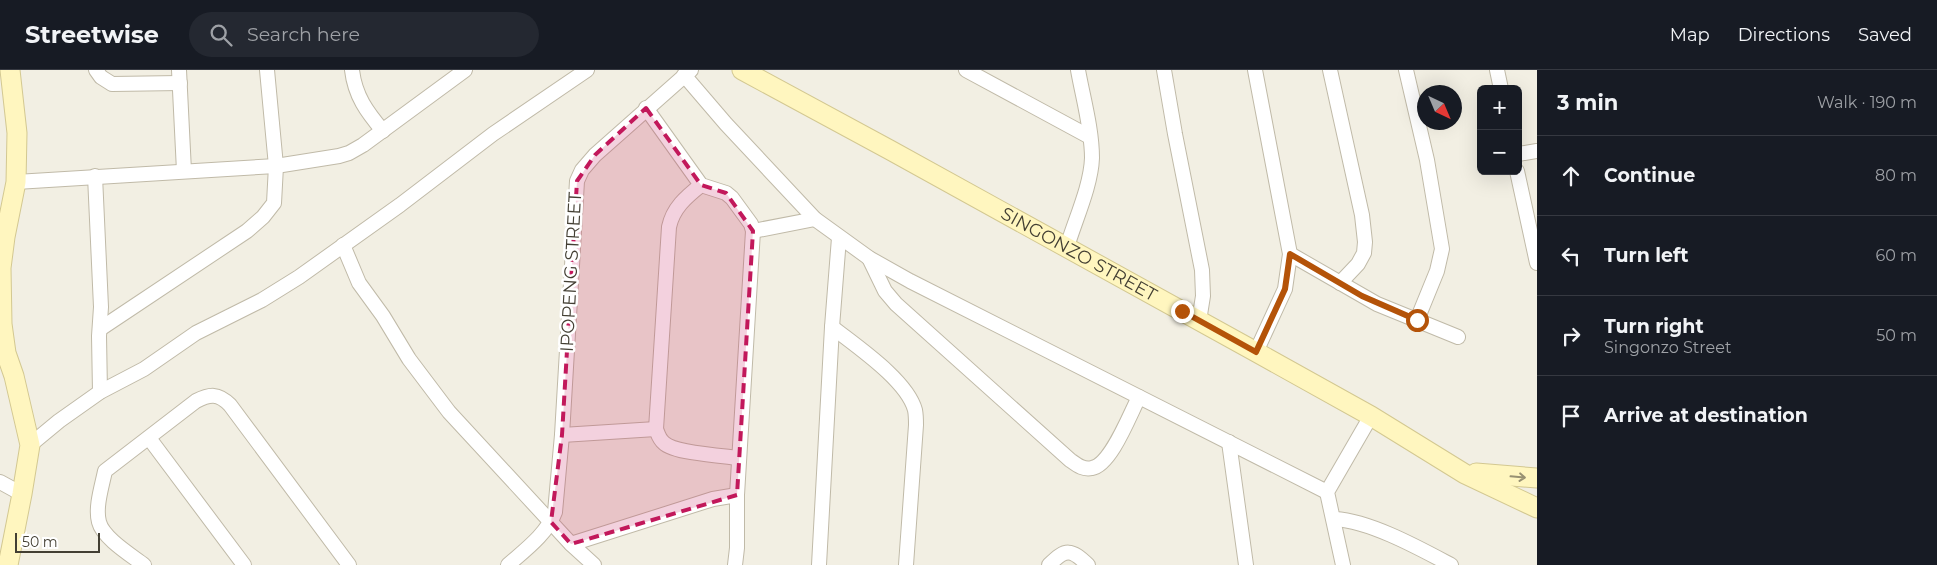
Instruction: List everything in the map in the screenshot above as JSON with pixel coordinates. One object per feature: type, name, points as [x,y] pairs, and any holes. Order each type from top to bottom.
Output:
[{"type":"street","points":[[8,565],[30,445],[14,376],[6,353],[2,324],[1,268],[8,182],[17,133],[10,70]]},
{"type":"street","points":[[96,70],[101,77],[112,84],[180,76],[184,170]]},
{"type":"street","points":[[100,328],[247,231],[263,218],[274,203],[276,166],[267,70]]},
{"type":"street","points":[[352,70],[356,92],[361,104],[383,131]]},
{"type":"street","points":[[8,182],[276,166],[349,153],[383,131],[465,70]]},
{"type":"street","points":[[30,445],[59,421],[100,392],[144,369],[196,333],[272,294],[400,206],[493,134],[587,70]]},
{"type":"street","name":"SINGONZO STREET","points":[[742,70],[1067,247],[1371,416],[1465,474],[1537,508]]},
{"type":"street","points":[[966,70],[1090,137]]},
{"type":"street","points":[[1067,247],[1090,175],[1092,158],[1078,70]]},
{"type":"street","points":[[1164,70],[1174,134],[1202,270],[1203,296],[1199,321]]},
{"type":"street","points":[[1255,70],[1290,254],[1285,289],[1256,352]]},
{"type":"street","points":[[1330,70],[1362,215],[1366,242],[1364,253],[1358,264],[1340,283]]},
{"type":"street","points":[[1406,70],[1427,160],[1442,249],[1437,272],[1417,320]]},
{"type":"street","points":[[1497,70],[1500,85]]},
{"type":"street","points":[[688,73],[726,124],[816,220],[869,258],[1328,492]]},
{"type":"street","name":"IPOPENG STREET","points":[[551,522],[555,512],[562,436],[577,181],[582,170],[595,155],[646,108],[688,73]]},
{"type":"street","points":[[646,108],[701,185],[726,193],[732,198],[751,224],[753,231],[737,495],[737,548],[734,565]]},
{"type":"street","points":[[1522,153],[1537,151]]},
{"type":"street","points":[[1518,175],[1537,263]]},
{"type":"street","points":[[95,176],[101,307],[100,392]]},
{"type":"street","points":[[701,185],[677,206],[671,216],[656,429],[658,436],[666,445],[689,451],[739,458]]},
{"type":"street","points":[[753,231],[816,220]]},
{"type":"street","points":[[819,565],[832,327],[839,238]]},
{"type":"street","points":[[344,245],[358,283],[383,316],[409,359],[449,412],[551,522],[594,565]]},
{"type":"street","points":[[1290,254],[1377,304],[1458,337]]},
{"type":"street","points":[[869,258],[885,291],[896,304],[1063,454],[1081,467],[1093,468],[1103,462],[1110,453],[1139,396]]},
{"type":"street","points":[[832,327],[890,374],[902,386],[914,409],[916,425],[906,565]]},
{"type":"street","points":[[144,565],[104,532],[99,522],[98,506],[105,471],[196,401],[214,395],[221,397],[236,411],[349,565]]},
{"type":"street","points":[[1343,565],[1328,492],[1371,416]]},
{"type":"street","points":[[562,436],[656,429]]},
{"type":"street","points":[[149,438],[244,565]]},
{"type":"street","points":[[1229,442],[1246,565]]},
{"type":"street","points":[[1465,474],[1486,473],[1537,478]]},
{"type":"street","points":[[0,482],[22,494]]},
{"type":"street","points":[[572,544],[713,499],[737,495]]},
{"type":"street","points":[[1334,519],[1365,524],[1451,565]]},
{"type":"street","points":[[508,565],[551,522]]},
{"type":"street","points":[[1049,565],[1062,554],[1071,552],[1088,565]]},
{"type":"highlighted area","points":[[646,108],[701,185],[726,193],[753,231],[737,495],[571,544],[551,522],[562,435],[577,181],[595,155]]},
{"type":"route","points":[[1182,311],[1256,352],[1285,289],[1290,254],[1377,304],[1417,320]]}]
